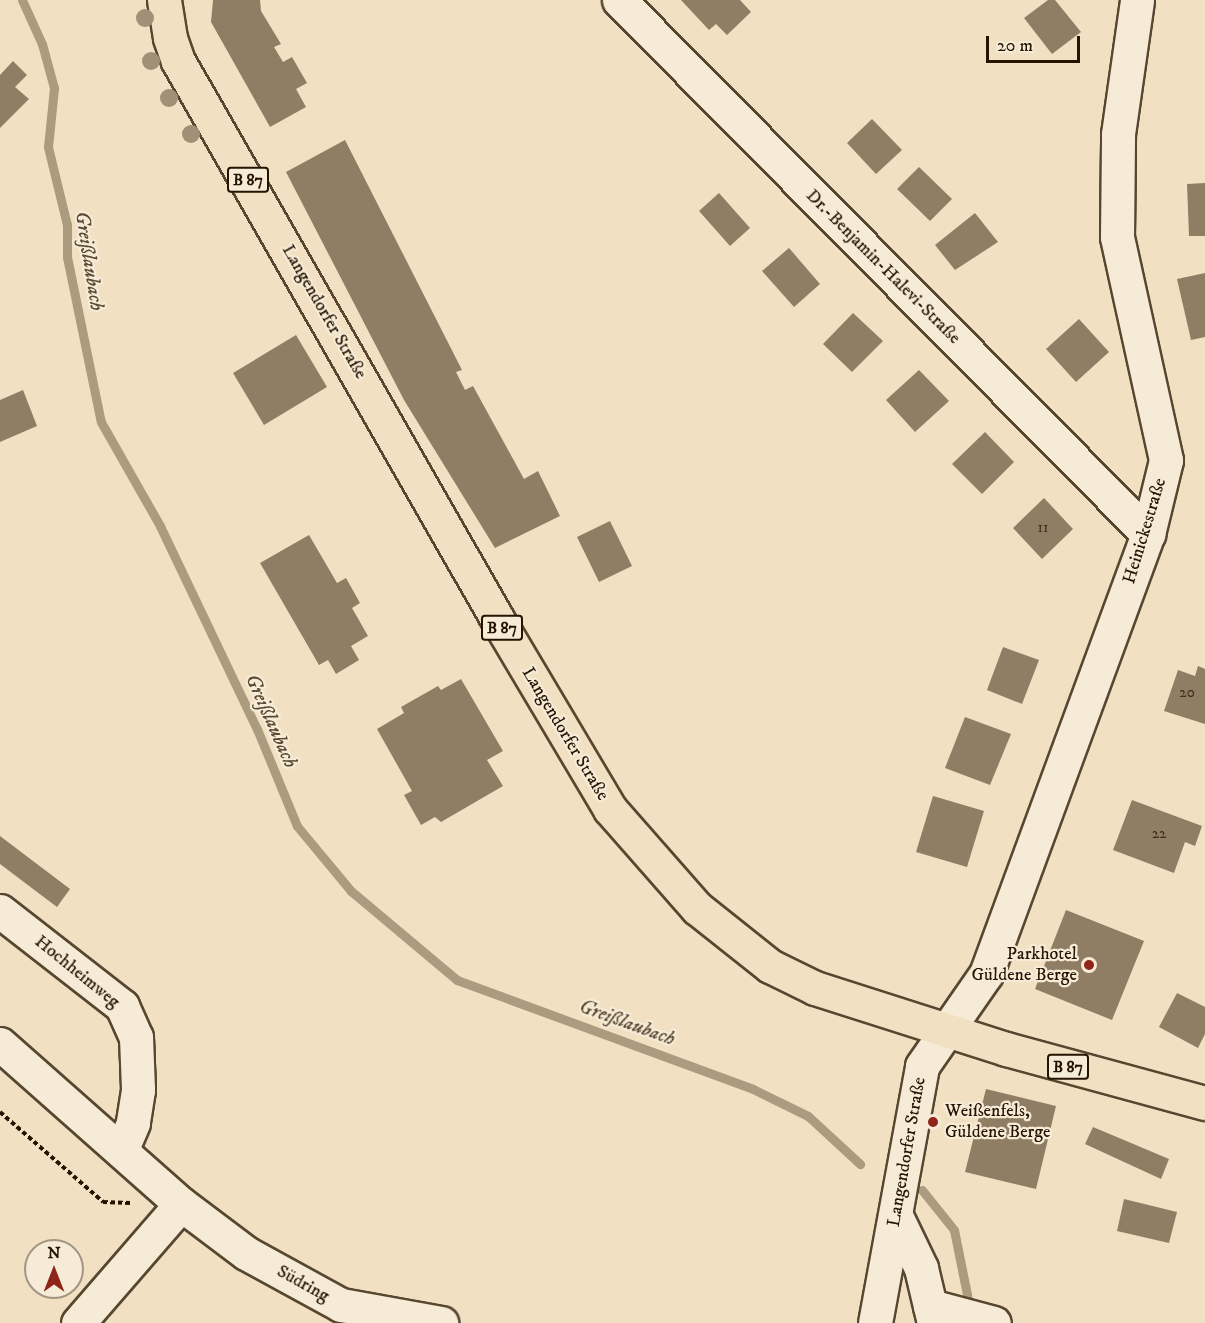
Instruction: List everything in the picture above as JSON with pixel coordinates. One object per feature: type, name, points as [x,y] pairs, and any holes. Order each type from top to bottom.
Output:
[{"type":"main road","name":"Langendorfer Straße","points":[[164,0],[178,61],[610,809],[697,908],[770,966],[846,999],[945,1030]]},
{"type":"main road","name":"B 87","points":[[945,1030],[1205,1103]]},
{"type":"street","name":"Dr.-Benjamin-Halevi-Straße","points":[[619,0],[1148,534]]},
{"type":"street","name":"Heinickestraße","points":[[945,1030],[986,974],[1148,534],[1166,460],[1117,237],[1118,134],[1137,0]]},
{"type":"street","name":"Hochheimweg","points":[[0,911],[122,1006],[136,1037],[138,1090],[134,1123],[121,1151]]},
{"type":"street","name":"Langendorfer Straße","points":[[875,1323],[922,1066],[945,1030]]},
{"type":"street","name":"Südring","points":[[0,1044],[181,1204],[246,1253],[341,1305],[441,1323]]},
{"type":"street","points":[[78,1323],[181,1204]]},
{"type":"street","points":[[896,1216],[921,1268],[932,1315],[994,1323]]},
{"type":"path","points":[[0,1112],[103,1202],[181,1204]]},
{"type":"building","points":[[213,0],[260,0],[261,11],[281,44],[274,47],[283,62],[292,57],[307,83],[296,89],[306,107],[270,127],[211,22]]},
{"type":"building","points":[[681,0],[740,0],[751,12],[727,35],[716,24],[709,30]]},
{"type":"building","points":[[1048,0],[1055,0],[1081,32],[1052,54],[1024,18]]},
{"type":"building","points":[[13,61],[27,75],[15,87],[29,99],[0,128],[0,75]]},
{"type":"building","points":[[872,119],[902,150],[876,174],[847,143]]},
{"type":"building","points":[[345,140],[462,370],[456,372],[465,390],[473,386],[524,479],[538,471],[560,516],[495,548],[404,400],[286,172]]},
{"type":"building","points":[[919,167],[952,199],[930,221],[897,189]]},
{"type":"building","points":[[1205,183],[1205,236],[1189,236],[1187,184]]},
{"type":"building","points":[[719,193],[750,228],[730,246],[699,211]]},
{"type":"building","points":[[975,213],[998,242],[955,270],[935,245]]},
{"type":"building","points":[[789,248],[820,284],[794,307],[762,271]]},
{"type":"building","points":[[1205,273],[1205,337],[1191,340],[1177,279]]},
{"type":"building","points":[[853,313],[883,341],[852,372],[823,344]]},
{"type":"building","points":[[1079,319],[1109,352],[1076,382],[1046,349]]},
{"type":"building","points":[[296,335],[327,387],[264,425],[233,373]]},
{"type":"building","points":[[919,370],[949,401],[915,432],[886,400]]},
{"type":"building","points":[[23,390],[37,426],[0,442],[0,400]]},
{"type":"building","points":[[985,432],[1014,462],[982,494],[952,464]]},
{"type":"building","points":[[1044,498],[1073,529],[1042,559],[1013,528]]},
{"type":"building","points":[[610,521],[632,566],[599,582],[577,537]]},
{"type":"building","points":[[309,535],[337,583],[346,578],[360,603],[352,608],[368,636],[351,646],[359,660],[336,674],[328,660],[319,665],[260,563]]},
{"type":"building","points":[[1003,647],[1039,660],[1022,704],[987,690]]},
{"type":"building","points":[[1198,666],[1205,669],[1205,724],[1164,711],[1178,670],[1195,676]]},
{"type":"building","points":[[461,679],[503,751],[487,760],[503,786],[441,822],[435,817],[421,825],[404,795],[412,791],[377,729],[404,713],[401,707],[438,686],[441,690]]},
{"type":"building","points":[[965,717],[1011,734],[990,785],[945,768]]},
{"type":"building","points":[[933,796],[984,811],[967,867],[916,852]]},
{"type":"building","points":[[1132,800],[1202,826],[1195,846],[1185,842],[1174,873],[1113,850]]},
{"type":"building","points":[[0,836],[70,889],[57,907],[0,864]]},
{"type":"building","name":"Parkhotel Güldene Berge","points":[[1066,910],[1144,941],[1112,1020],[1035,989]]},
{"type":"building","points":[[1177,993],[1205,1007],[1205,1034],[1198,1048],[1159,1027]]},
{"type":"building","points":[[986,1089],[1056,1106],[1036,1189],[965,1172]]},
{"type":"building","points":[[1093,1127],[1169,1159],[1161,1179],[1085,1144]]},
{"type":"building","points":[[1124,1199],[1177,1212],[1169,1243],[1117,1231]]},
{"type":"waterway","name":"Greißlaubach","points":[[22,0],[42,44],[54,88],[48,147],[67,225],[67,257],[101,422],[160,526],[257,729],[297,826],[351,891],[457,980],[753,1089],[808,1116],[860,1164]]},
{"type":"waterway","name":"Greißlaubach","points":[[922,1190],[954,1230],[970,1309]]},
{"type":"place","name":"Parkhotel Güldene Berge","points":[[1089,965]]},
{"type":"place","name":"Weißenfels, Güldene Berge","points":[[933,1122]]}]
